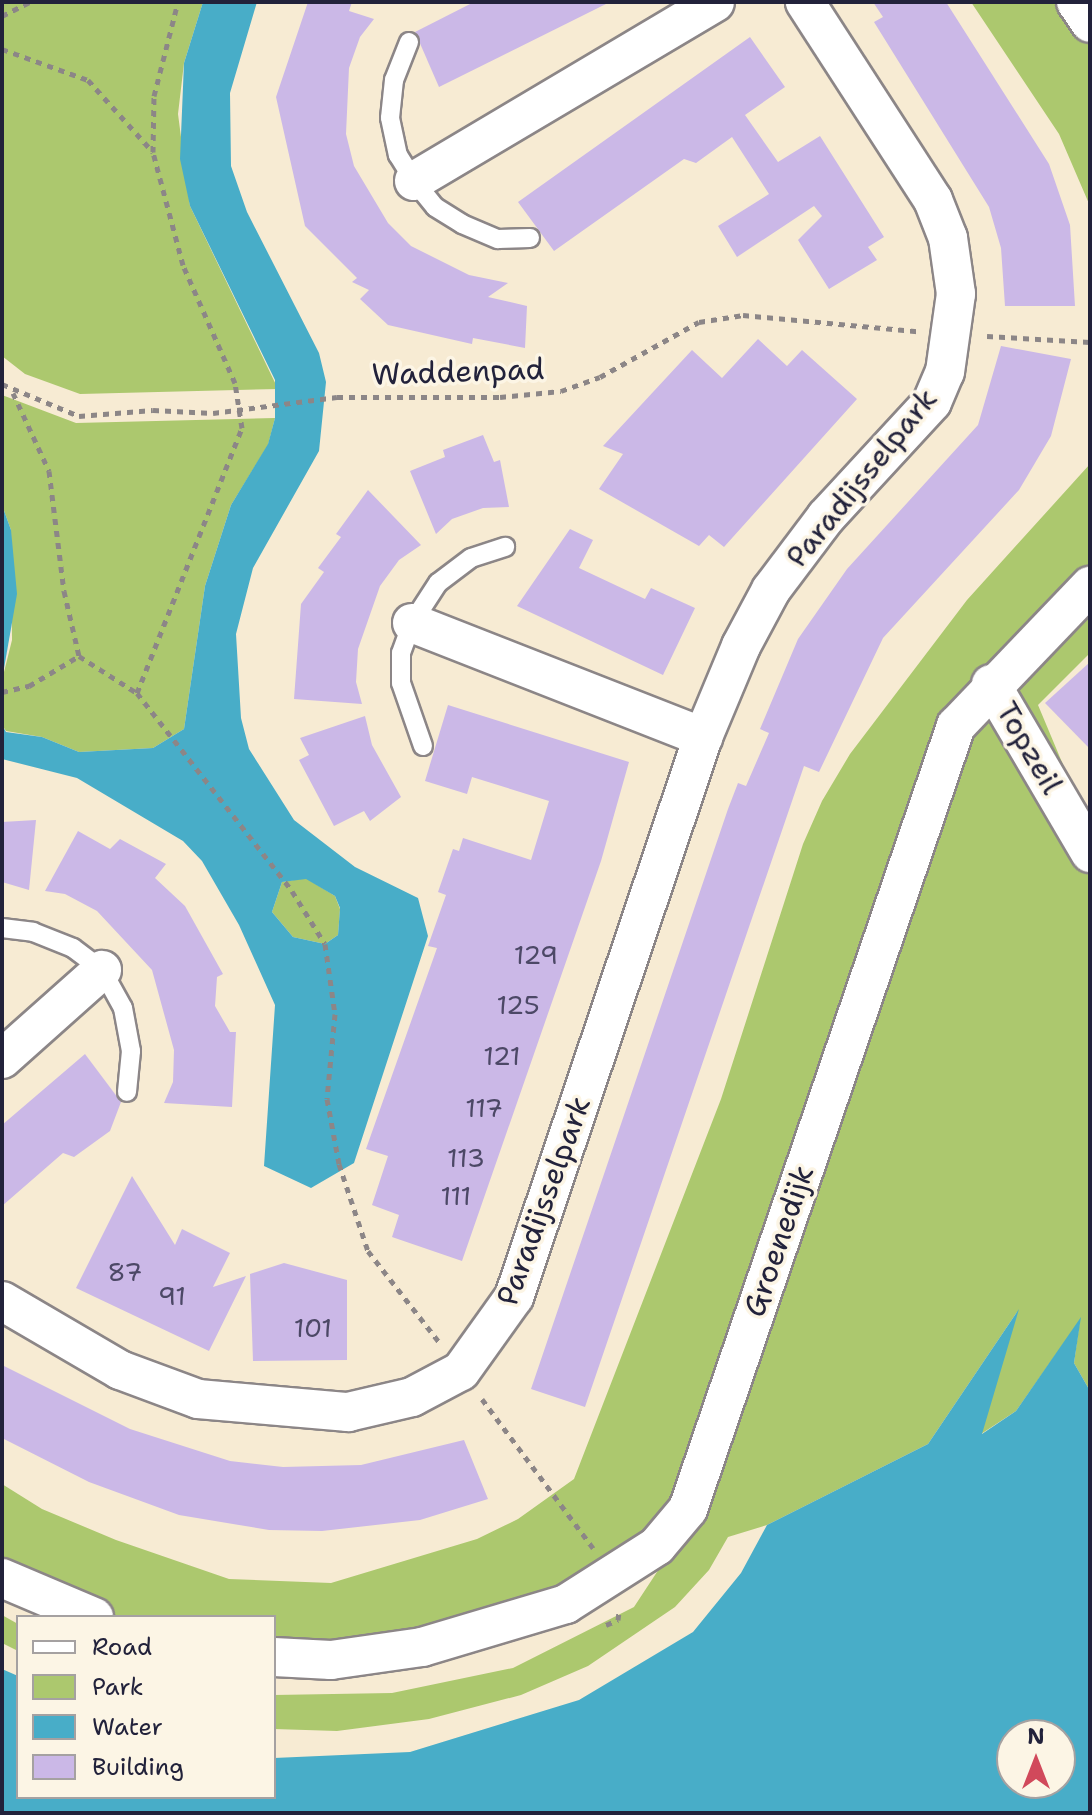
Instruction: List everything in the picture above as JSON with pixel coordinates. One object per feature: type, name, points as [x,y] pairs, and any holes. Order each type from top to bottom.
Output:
[{"type":"street","points":[[414,181],[715,2]]},
{"type":"street","name":"Paradijsselpark","points":[[2,1301],[120,1370],[198,1399],[348,1412],[412,1397],[461,1371],[514,1297],[703,737],[771,590],[826,517],[932,402],[945,372],[956,294],[948,238],[933,200],[805,2]]},
{"type":"street","points":[[1076,2],[1090,23]]},
{"type":"street","name":"Groenedijk","points":[[276,1657],[331,1660],[422,1647],[566,1604],[657,1546],[688,1509],[936,776],[956,726],[991,684],[1090,586]]},
{"type":"street","points":[[412,623],[703,737]]},
{"type":"street","name":"Topzeil","points":[[991,684],[1090,853]]},
{"type":"street","points":[[2,1059],[102,970]]},
{"type":"street","points":[[2,1578],[89,1615]]},
{"type":"lane","points":[[409,42],[394,80],[390,118],[398,155],[414,181],[435,207],[462,224],[498,239],[530,238]]},
{"type":"lane","points":[[423,746],[401,683],[401,653],[412,623],[438,583],[471,558],[505,547]]},
{"type":"lane","points":[[2,928],[33,932],[73,948],[102,970],[123,1008],[131,1051],[127,1092]]},
{"type":"path","points":[[2,16],[30,2]]},
{"type":"path","points":[[137,693],[231,461],[242,411],[235,383],[183,265],[153,152],[154,96],[178,2]]},
{"type":"path","points":[[2,49],[88,80],[153,152]]},
{"type":"path","name":"Waddenpad","points":[[2,384],[13,392],[79,416],[242,411],[337,397],[500,397],[561,391],[600,377],[699,322],[743,315],[952,335],[1090,342]]},
{"type":"path","points":[[13,392],[49,471],[64,591],[79,656],[137,693],[292,891],[325,944],[335,1014],[327,1099],[339,1164],[368,1251],[580,1529]]},
{"type":"path","points":[[2,692],[29,686],[79,656]]},
{"type":"green space","points":[[2,2],[203,2],[184,63],[178,114],[190,206],[278,389],[80,394],[25,374],[2,356]]},
{"type":"green space","points":[[971,2],[1061,2],[1090,45],[1090,206],[1059,134]]},
{"type":"green space","points":[[2,395],[76,423],[275,418],[268,445],[231,505],[205,586],[184,729],[153,748],[79,752],[42,737],[6,731],[2,725],[2,680],[12,640],[11,530],[2,505]]},
{"type":"green space","points":[[1090,464],[1090,570],[983,672],[709,1415],[664,1509],[632,1544],[555,1588],[414,1643],[276,1657],[276,1615],[82,1615],[2,1583],[2,1484],[42,1509],[116,1540],[229,1579],[331,1583],[477,1539],[518,1519],[574,1479],[721,1099],[803,844],[822,801],[850,754],[967,600]]},
{"type":"green space","points":[[1090,611],[1090,653],[1038,705],[1090,829],[1090,1391],[1074,1363],[1080,1320],[1016,1411],[981,1434],[1017,1312],[928,1444],[767,1525],[728,1537],[709,1570],[675,1607],[588,1666],[521,1695],[429,1719],[337,1731],[276,1729],[276,1695],[392,1693],[513,1668],[634,1607],[699,1508],[975,725]]},
{"type":"green space","points":[[306,878],[335,896],[340,909],[338,935],[325,944],[293,937],[272,912],[282,882]]},
{"type":"green space","points":[[2,1615],[16,1623],[16,1650],[2,1643]]},
{"type":"water","points":[[203,2],[257,2],[230,93],[231,166],[247,212],[319,353],[326,382],[319,451],[253,568],[236,634],[241,718],[249,749],[294,820],[355,867],[418,898],[428,936],[354,1163],[311,1188],[264,1166],[275,1005],[239,925],[202,861],[183,841],[77,778],[2,759],[2,725],[6,732],[42,737],[79,752],[153,748],[184,729],[205,586],[231,505],[268,444],[275,418],[275,380],[190,206],[180,159],[184,63]],"holes":[[[306,879],[335,896],[340,908],[338,935],[325,944],[293,937],[272,912],[282,882]]]},
{"type":"water","points":[[2,505],[11,530],[17,594],[2,680]]},
{"type":"water","points":[[1019,1309],[982,1434],[1016,1411],[1081,1317],[1074,1363],[1090,1391],[1090,1813],[2,1813],[2,1669],[16,1675],[16,1799],[276,1799],[276,1758],[410,1752],[579,1700],[693,1632],[741,1573],[767,1525],[928,1444]]},
{"type":"building","points":[[308,2],[352,2],[349,11],[374,19],[360,37],[349,68],[346,134],[354,166],[388,223],[411,246],[469,275],[508,283],[488,297],[527,306],[525,348],[473,338],[472,344],[388,325],[360,299],[369,290],[352,282],[357,278],[305,226],[276,97]]},
{"type":"building","points":[[474,2],[610,2],[439,87],[415,32]]},
{"type":"building","points":[[873,2],[946,2],[1049,164],[1070,225],[1075,306],[1005,306],[1001,248],[989,207],[874,22],[883,17]]},
{"type":"building","points":[[750,37],[785,87],[745,115],[778,162],[820,136],[884,237],[868,247],[877,260],[829,289],[798,240],[822,216],[814,206],[737,257],[718,226],[769,194],[732,137],[696,163],[684,159],[554,251],[518,202]]},
{"type":"building","points":[[758,339],[787,366],[802,350],[857,399],[724,547],[709,535],[699,546],[599,489],[623,454],[603,446],[692,350],[722,378]]},
{"type":"building","points":[[1001,346],[1071,359],[1051,436],[1019,490],[883,638],[819,772],[804,766],[585,1407],[531,1389],[728,809],[738,783],[746,786],[769,733],[760,729],[798,639],[847,569],[978,425]]},
{"type":"building","points":[[483,435],[494,462],[500,460],[509,507],[483,508],[452,519],[436,534],[410,471],[445,457],[443,450]]},
{"type":"building","points":[[368,490],[421,545],[399,560],[380,586],[358,649],[356,682],[362,704],[294,699],[301,604],[324,572],[318,568],[341,537],[336,534]]},
{"type":"building","points":[[570,529],[593,540],[579,568],[645,599],[651,588],[695,608],[663,675],[517,606]]},
{"type":"building","points":[[1090,662],[1090,749],[1045,703]]},
{"type":"building","points":[[448,705],[629,762],[601,861],[462,1261],[392,1237],[399,1215],[372,1205],[388,1156],[366,1149],[437,948],[428,946],[446,895],[438,892],[453,849],[459,851],[463,838],[531,860],[549,801],[472,777],[467,794],[425,781]]},
{"type":"building","points":[[365,716],[372,745],[401,797],[370,821],[364,811],[334,826],[299,760],[309,755],[300,738]]},
{"type":"building","points":[[36,820],[29,890],[2,882],[2,822]]},
{"type":"building","points":[[78,831],[110,849],[120,839],[166,864],[155,878],[185,906],[223,974],[217,977],[215,1006],[230,1032],[236,1032],[232,1107],[164,1103],[173,1082],[174,1050],[152,970],[97,911],[65,894],[45,891]]},
{"type":"building","points":[[85,1054],[121,1102],[110,1131],[74,1157],[63,1153],[2,1206],[2,1125]]},
{"type":"building","points":[[132,1176],[175,1245],[182,1229],[230,1253],[213,1287],[246,1276],[209,1351],[76,1288]]},
{"type":"building","points":[[284,1263],[347,1280],[347,1360],[253,1361],[250,1274]]},
{"type":"building","points":[[2,1365],[130,1429],[230,1461],[283,1467],[361,1465],[464,1440],[488,1499],[420,1520],[322,1531],[269,1530],[179,1515],[89,1482],[2,1438]]}]
